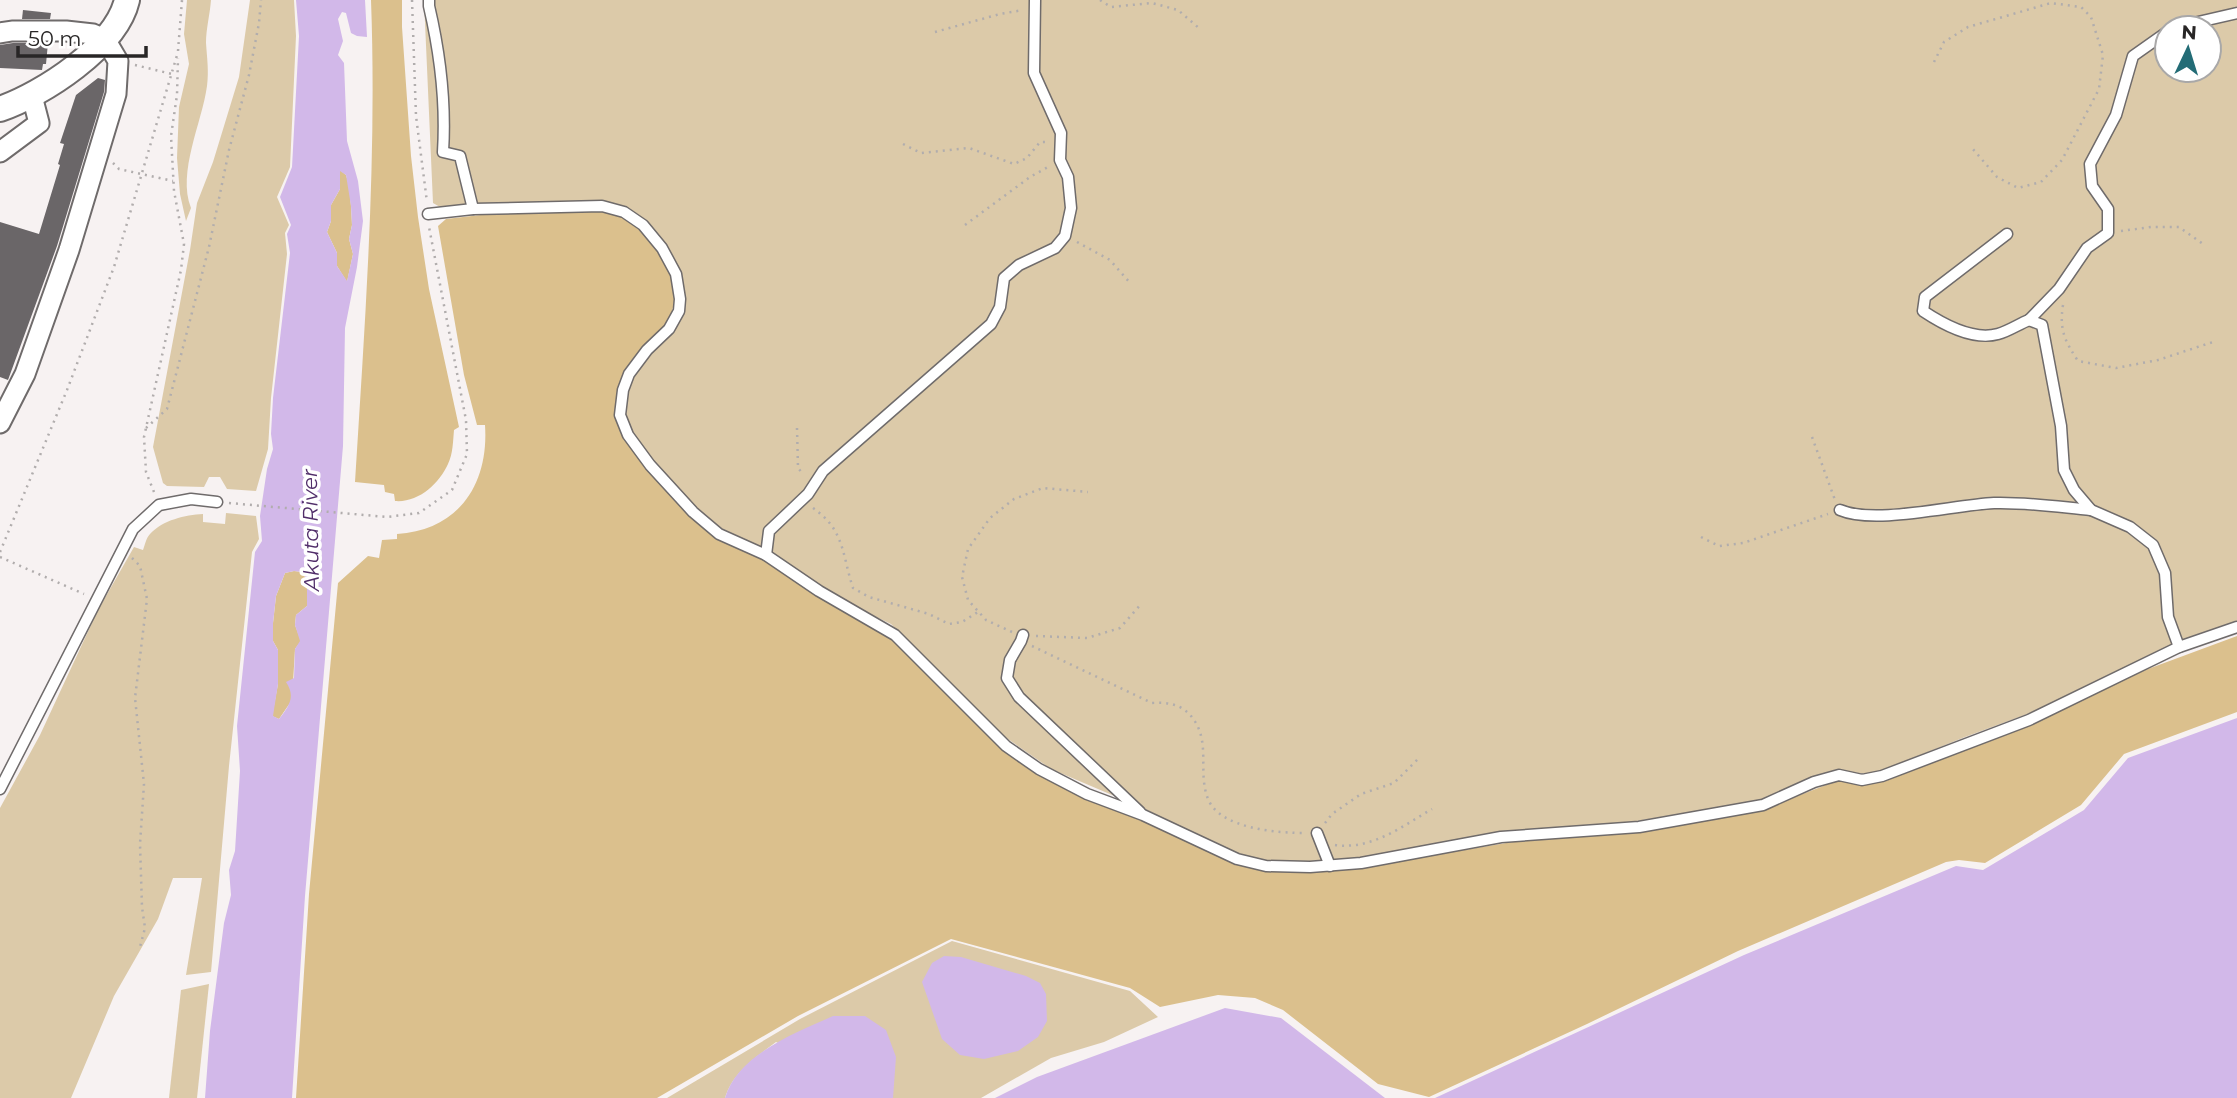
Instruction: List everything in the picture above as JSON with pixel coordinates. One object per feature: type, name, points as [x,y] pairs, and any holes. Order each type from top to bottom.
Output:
[{"type":"street","points":[[0,109],[24,101],[65,75],[105,39],[118,23],[127,0]]},
{"type":"street","points":[[0,33],[66,31],[93,34],[105,39],[118,61],[116,94],[69,250],[25,374],[0,423]]},
{"type":"street","points":[[0,152],[39,123],[32,96]]},
{"type":"lane","points":[[429,0],[438,41],[443,152],[460,156],[474,209]]},
{"type":"lane","points":[[766,555],[769,531],[805,497],[823,471],[991,324],[1000,307],[1004,278],[1019,265],[1055,248],[1065,236],[1071,208],[1068,177],[1060,160],[1061,133],[1034,73],[1035,0]]},
{"type":"lane","points":[[2007,234],[1924,297],[1923,311],[1937,320],[1977,336],[1998,334],[2029,320],[2067,278],[2087,248],[2108,233],[2108,209],[2092,186],[2090,164],[2116,115],[2133,56],[2153,42]]},
{"type":"lane","points":[[428,214],[474,209],[602,206],[624,212],[643,225],[662,248],[676,274],[679,311],[669,329],[646,350],[629,374],[623,390],[620,415],[635,445],[693,512],[719,534],[766,555],[819,591],[895,635],[1006,746],[1039,769],[1237,859],[1266,866],[1361,863],[1501,838],[1639,827],[1763,806],[1814,782],[1839,775],[1862,780],[1882,776],[2029,720],[2179,647],[2237,627]]},
{"type":"lane","points":[[2029,320],[2042,325],[2061,426],[2064,470],[2074,490],[2091,510]]},
{"type":"lane","points":[[0,789],[133,529],[159,505],[191,499],[217,502]]},
{"type":"lane","points":[[1840,510],[1872,516],[1996,503],[2091,510],[2130,527],[2153,545],[2165,573],[2168,617],[2179,647]]},
{"type":"lane","points":[[1022,638],[1010,660],[1007,678],[1019,697],[1143,815]]},
{"type":"lane","points":[[1317,833],[1330,866]]},
{"type":"path","points":[[159,505],[146,472],[144,438],[181,270],[184,244],[173,181],[170,136],[177,94],[182,0]]},
{"type":"path","points":[[146,428],[167,409],[209,247],[229,150],[249,75],[261,0]]},
{"type":"path","points":[[217,502],[387,517],[419,513],[452,490],[467,454],[467,420],[429,237],[416,116],[412,0]]},
{"type":"path","points":[[1100,0],[1111,7],[1152,3],[1178,10],[1200,29]]},
{"type":"path","points":[[1934,62],[1944,42],[1968,27],[2051,3],[2081,7],[2091,18],[2103,55],[2099,89],[2062,160],[2040,182],[2018,188],[1997,177],[1972,148]]},
{"type":"path","points":[[935,32],[1021,9],[1035,16]]},
{"type":"path","points":[[0,552],[109,280],[178,52]]},
{"type":"path","points":[[118,61],[172,74]]},
{"type":"path","points":[[903,144],[921,153],[969,148],[1014,164],[1027,158],[1040,142],[1060,143]]},
{"type":"path","points":[[965,225],[1030,177],[1060,160]]},
{"type":"path","points":[[120,169],[173,181]]},
{"type":"path","points":[[2108,233],[2151,227],[2179,227],[2203,244]]},
{"type":"path","points":[[1065,236],[1110,260],[1130,285]]},
{"type":"path","points":[[2067,278],[2060,321],[2065,342],[2078,362],[2116,368],[2158,360],[2216,341]]},
{"type":"path","points":[[797,428],[798,468],[805,476],[805,497],[826,517],[843,546],[853,588],[869,597],[929,614],[949,624],[962,622],[978,612]]},
{"type":"path","points":[[1701,537],[1719,546],[1743,542],[1840,510],[1812,437]]},
{"type":"path","points":[[1088,492],[1043,488],[1014,499],[990,518],[968,549],[962,577],[968,600],[986,620],[1152,702],[1167,702],[1186,710],[1200,727],[1208,801],[1222,815],[1248,827],[1275,833],[1317,833],[1332,814],[1361,794],[1394,783],[1418,759]]},
{"type":"path","points":[[122,548],[139,566],[147,599],[135,698],[144,784],[140,844],[145,928],[140,947]]},
{"type":"path","points":[[0,557],[96,599]]},
{"type":"path","points":[[1022,638],[1087,638],[1120,628],[1142,603]]},
{"type":"path","points":[[1321,844],[1347,847],[1375,842],[1432,809]]},
{"type":"shaded area","points":[[187,0],[211,0],[206,38],[207,86],[189,163],[187,194],[191,208],[186,221],[180,194],[177,158],[179,107],[189,64],[184,34]]},
{"type":"shaded area","points":[[250,0],[294,0],[296,36],[290,167],[277,197],[289,225],[285,233],[287,254],[268,449],[256,491],[227,489],[220,477],[209,477],[204,487],[167,486],[163,483],[153,447],[197,203],[213,162],[239,77]]},
{"type":"shaded area","points":[[371,0],[402,0],[411,156],[418,217],[429,289],[459,427],[454,430],[450,460],[439,478],[427,491],[404,501],[395,501],[394,494],[385,492],[384,485],[355,482],[371,181]]},
{"type":"shaded area","points":[[424,0],[2237,0],[2237,623],[2114,672],[2030,713],[1873,774],[1831,771],[1766,800],[1624,823],[1499,833],[1347,861],[1272,861],[1242,857],[1145,809],[1051,769],[1002,735],[891,624],[851,605],[745,540],[720,528],[646,455],[631,433],[626,418],[629,389],[642,362],[679,312],[685,295],[679,273],[667,249],[648,223],[633,213],[593,202],[546,201],[457,209],[433,203]]},
{"type":"shaded area","points":[[340,170],[346,175],[351,206],[352,225],[349,239],[353,254],[347,282],[337,266],[337,253],[327,232],[331,221],[331,205],[340,189]]},
{"type":"shaded area","points":[[604,211],[618,215],[640,230],[657,249],[673,278],[675,298],[670,321],[631,364],[621,384],[615,410],[621,434],[695,517],[890,636],[998,742],[1143,819],[1251,868],[1289,870],[1369,866],[1524,840],[1611,835],[1766,808],[1839,780],[1860,785],[1886,781],[2148,669],[2237,636],[2237,712],[2124,754],[2081,805],[1985,863],[1959,860],[1946,862],[1738,951],[1429,1097],[1378,1084],[1283,1010],[1255,998],[1218,995],[1160,1007],[1130,988],[951,939],[798,1016],[657,1098],[296,1098],[309,894],[338,583],[368,556],[379,558],[382,540],[397,539],[397,534],[419,531],[437,524],[453,513],[466,500],[482,466],[485,425],[477,425],[464,375],[438,226],[446,219],[506,212]]},
{"type":"shaded area","points":[[226,513],[256,516],[259,539],[252,552],[211,972],[186,975],[202,878],[173,878],[158,919],[114,996],[71,1098],[0,1098],[0,808],[40,735],[98,610],[134,547],[143,550],[150,534],[175,519],[203,514],[203,522],[225,524]]},
{"type":"shaded area","points":[[302,572],[307,580],[307,606],[296,615],[295,625],[301,641],[295,649],[292,700],[279,719],[272,716],[278,684],[278,650],[273,641],[273,623],[276,596],[285,573]]},
{"type":"shaded area","points":[[952,941],[1130,991],[1158,1017],[1104,1042],[1051,1058],[981,1098],[893,1098],[776,1042],[739,1073],[725,1098],[667,1098],[800,1019]]},
{"type":"shaded area","points":[[209,984],[197,1098],[169,1098],[181,990]]},
{"type":"water","name":"Akuta River","points":[[296,0],[365,0],[367,37],[351,33],[346,13],[342,12],[338,19],[343,41],[338,55],[344,63],[347,141],[358,181],[363,221],[345,328],[343,446],[305,896],[292,1098],[205,1098],[210,1031],[224,923],[231,895],[229,870],[235,851],[240,771],[237,726],[255,552],[262,541],[260,516],[273,449],[273,398],[290,253],[287,234],[291,225],[280,197],[292,167],[299,36]],"holes":[[[340,171],[346,175],[351,206],[352,225],[349,239],[353,254],[347,281],[337,266],[337,253],[327,232],[331,221],[331,205],[340,189]],[[302,572],[307,580],[307,606],[296,615],[295,625],[300,641],[295,649],[294,678],[286,682],[291,697],[279,719],[273,716],[278,684],[278,650],[273,641],[273,623],[276,596],[285,573]]]},
{"type":"water","points":[[2237,718],[2237,1098],[1435,1098],[1744,955],[1956,866],[1983,870],[2084,810],[2128,758]]},
{"type":"water","points":[[944,956],[961,957],[1026,976],[1040,983],[1046,994],[1047,1021],[1038,1037],[1018,1051],[984,1059],[960,1055],[942,1039],[922,982],[932,963]]},
{"type":"water","points":[[1225,1008],[1281,1018],[1385,1098],[995,1098],[1037,1077]]},
{"type":"water","points":[[833,1016],[865,1016],[886,1030],[896,1057],[893,1098],[725,1098],[742,1069],[754,1058],[785,1038]]},
{"type":"building","points":[[23,10],[51,13],[50,19],[22,19]]},
{"type":"building","points":[[48,43],[46,64],[43,64],[42,70],[0,68],[0,45]]},
{"type":"building","points":[[98,78],[105,80],[104,92],[57,246],[8,380],[0,377],[0,222],[39,234],[60,165],[58,164],[64,144],[60,143],[76,95]]}]
